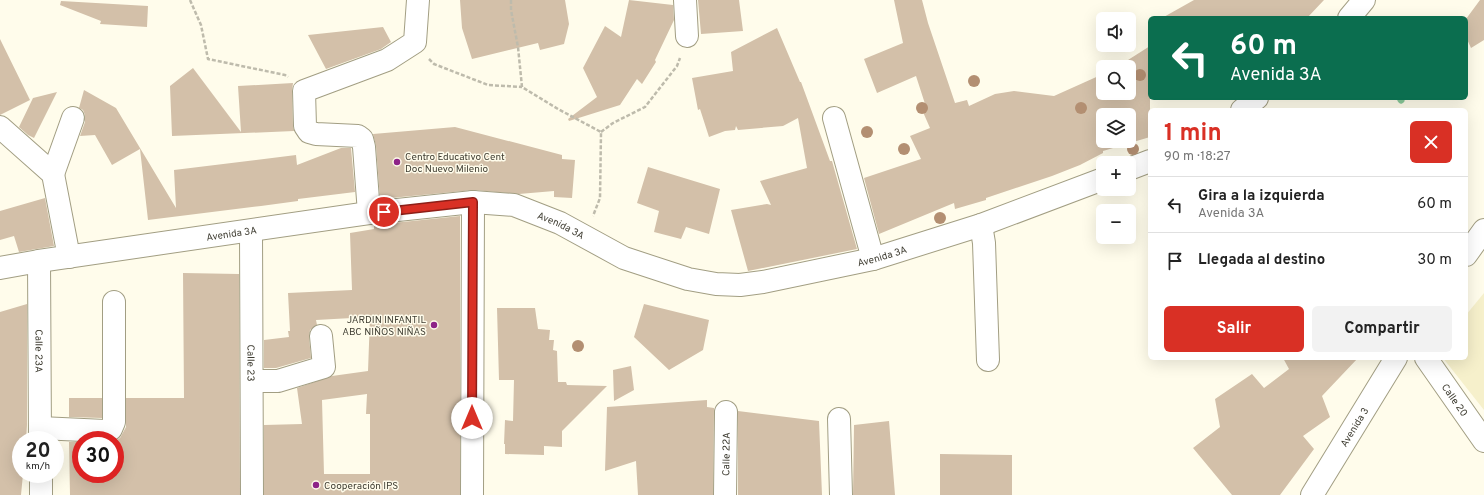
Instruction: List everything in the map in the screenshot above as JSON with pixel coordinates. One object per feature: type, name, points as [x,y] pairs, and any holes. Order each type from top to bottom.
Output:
[{"type":"street","points":[[369,213],[364,147],[362,139],[358,136],[316,134],[309,132],[305,126],[304,91],[387,60],[415,42],[418,0]]},
{"type":"street","points":[[685,0],[687,36]]},
{"type":"street","points":[[1351,16],[1364,0]]},
{"type":"street","points":[[1244,108],[1254,100]]},
{"type":"street","points":[[69,257],[53,174],[73,118]]},
{"type":"street","points":[[834,118],[873,259]]},
{"type":"street","points":[[0,127],[53,174]]},
{"type":"street","points":[[1136,166],[1148,162]]},
{"type":"street","name":"Avenida 3A","points":[[0,268],[369,213],[473,202],[514,205],[560,223],[624,258],[688,279],[716,284],[740,284],[764,282],[873,259],[981,225],[1096,182]]},
{"type":"street","points":[[472,495],[473,202]]},
{"type":"street","points":[[981,225],[984,243],[988,360]]},
{"type":"street","name":"Calle 23","points":[[251,230],[252,495]]},
{"type":"street","points":[[1468,252],[1484,230]]},
{"type":"street","name":"Calle 23A","points":[[39,261],[40,431]]},
{"type":"street","points":[[64,433],[105,431],[111,429],[114,422],[114,302]]},
{"type":"street","points":[[252,380],[278,380],[324,367],[322,336]]},
{"type":"street","name":"Avenida 3","points":[[1312,495],[1395,360]]},
{"type":"street","name":"Calle 20","points":[[1427,360],[1484,441]]},
{"type":"street","name":"Calle 22A","points":[[725,495],[726,412]]},
{"type":"street","points":[[839,419],[841,495]]},
{"type":"street","points":[[41,483],[41,495]]},
{"type":"path","points":[[190,0],[201,25],[208,59],[286,75],[304,91]]},
{"type":"path","points":[[511,0],[511,10],[518,47],[522,86]]},
{"type":"path","points":[[601,132],[613,123],[645,106],[678,66],[687,36]]},
{"type":"path","points":[[415,42],[434,64],[488,85],[522,86],[558,109],[601,132]]},
{"type":"path","points":[[584,236],[600,198],[601,132]]},
{"type":"shaded area","points":[[1484,293],[1484,410],[1445,360],[1468,360],[1468,313]]},
{"type":"building","points":[[460,0],[565,0],[569,24],[564,44],[540,50],[538,43],[472,59],[462,28]]},
{"type":"building","points":[[629,0],[673,5],[674,20],[655,60],[656,62],[642,84],[637,79],[620,105],[569,121],[568,119],[597,97],[583,68],[605,26],[621,37]]},
{"type":"building","points":[[698,0],[739,0],[743,31],[701,34]]},
{"type":"building","points":[[894,0],[922,0],[928,23],[955,103],[967,100],[969,106],[995,94],[1014,91],[1054,96],[1096,77],[1096,100],[1136,100],[1136,60],[1128,60],[1148,47],[1148,100],[1150,100],[1150,108],[1148,108],[1148,138],[1136,141],[1136,108],[1096,108],[1096,148],[1113,148],[1103,151],[1103,153],[1080,165],[1052,176],[986,198],[986,200],[955,209],[954,203],[879,234],[864,178],[921,159],[910,136],[930,128],[923,112],[927,110],[916,76],[877,93],[864,59],[903,43]]},
{"type":"building","points":[[1194,0],[1324,0],[1309,16],[1166,16]]},
{"type":"building","points":[[1480,0],[1484,0],[1484,40],[1471,48],[1468,41],[1468,16]]},
{"type":"building","points":[[61,1],[148,6],[147,27],[100,24],[101,21],[60,5]]},
{"type":"building","points":[[383,27],[391,42],[381,49],[326,69],[308,35]]},
{"type":"building","points":[[777,28],[801,82],[830,161],[832,161],[857,249],[748,271],[731,210],[767,204],[771,205],[760,181],[807,168],[798,118],[783,126],[738,130],[736,126],[735,130],[725,131],[709,137],[700,109],[698,110],[692,78],[733,71],[731,52]]},
{"type":"building","points":[[0,39],[30,100],[0,115]]},
{"type":"building","points":[[193,68],[241,132],[238,86],[293,83],[294,131],[172,136],[170,86]]},
{"type":"building","points":[[84,90],[116,108],[176,208],[174,170],[296,155],[297,165],[341,148],[351,148],[355,192],[298,199],[298,201],[148,220],[140,149],[112,165],[95,135],[80,136],[85,122],[83,110],[79,108]]},
{"type":"building","points":[[57,92],[34,138],[28,135],[19,127],[33,98]]},
{"type":"building","points":[[455,127],[562,155],[562,159],[575,160],[572,198],[554,197],[554,191],[519,194],[474,190],[380,199],[376,146],[373,134]]},
{"type":"building","points":[[648,167],[720,189],[709,234],[686,227],[681,239],[654,232],[659,211],[637,203]]},
{"type":"building","points":[[45,198],[54,246],[19,252],[14,236],[0,240],[0,211]]},
{"type":"building","points":[[460,216],[460,495],[264,495],[264,425],[302,424],[297,388],[332,376],[368,371],[370,317],[316,320],[317,325],[310,330],[309,337],[311,358],[276,368],[264,368],[264,340],[289,337],[288,293],[352,290],[350,233],[374,229],[374,225]],"holes":[[[367,394],[366,414],[370,414],[370,474],[324,474],[322,400]]]},
{"type":"building","points":[[183,273],[239,274],[240,495],[70,495],[69,442],[72,442],[72,483],[124,483],[124,431],[126,427],[126,398],[184,398]]},
{"type":"building","points":[[27,304],[27,431],[12,431],[12,483],[22,483],[21,495],[0,495],[0,312]]},
{"type":"building","points":[[644,304],[709,320],[703,350],[669,370],[634,337]]},
{"type":"building","points":[[497,308],[535,308],[538,329],[550,330],[549,340],[554,340],[553,350],[557,351],[558,382],[566,382],[567,385],[607,386],[562,431],[562,447],[544,446],[544,455],[505,454],[505,420],[513,421],[514,380],[499,380]]},
{"type":"building","points":[[1284,360],[1356,360],[1322,396],[1330,417],[1303,436],[1314,449],[1280,495],[1232,495],[1193,448],[1220,427],[1215,399],[1252,374],[1264,388],[1289,369]]},
{"type":"building","points":[[631,366],[634,390],[614,401],[613,370]]},
{"type":"building","points":[[69,398],[102,398],[102,418],[69,417]]},
{"type":"building","points":[[707,400],[707,407],[714,408],[713,495],[638,495],[636,461],[605,471],[607,407]]},
{"type":"building","points":[[738,411],[819,421],[822,495],[738,495]]},
{"type":"building","points":[[889,421],[895,495],[853,495],[854,425]]},
{"type":"building","points":[[940,454],[1012,455],[1012,495],[940,495]]},
{"type":"place","name":"Centro Educativo Cent Doc Nuevo Milenio","points":[[397,162]]},
{"type":"place","name":"JARDIN INFANTIL ABC NIÑOS NIÑAS","points":[[434,325]]},
{"type":"place","name":"Cooperación IPS","points":[[316,485]]},
{"type":"route","points":[[384,212],[473,202],[472,418]]}]
